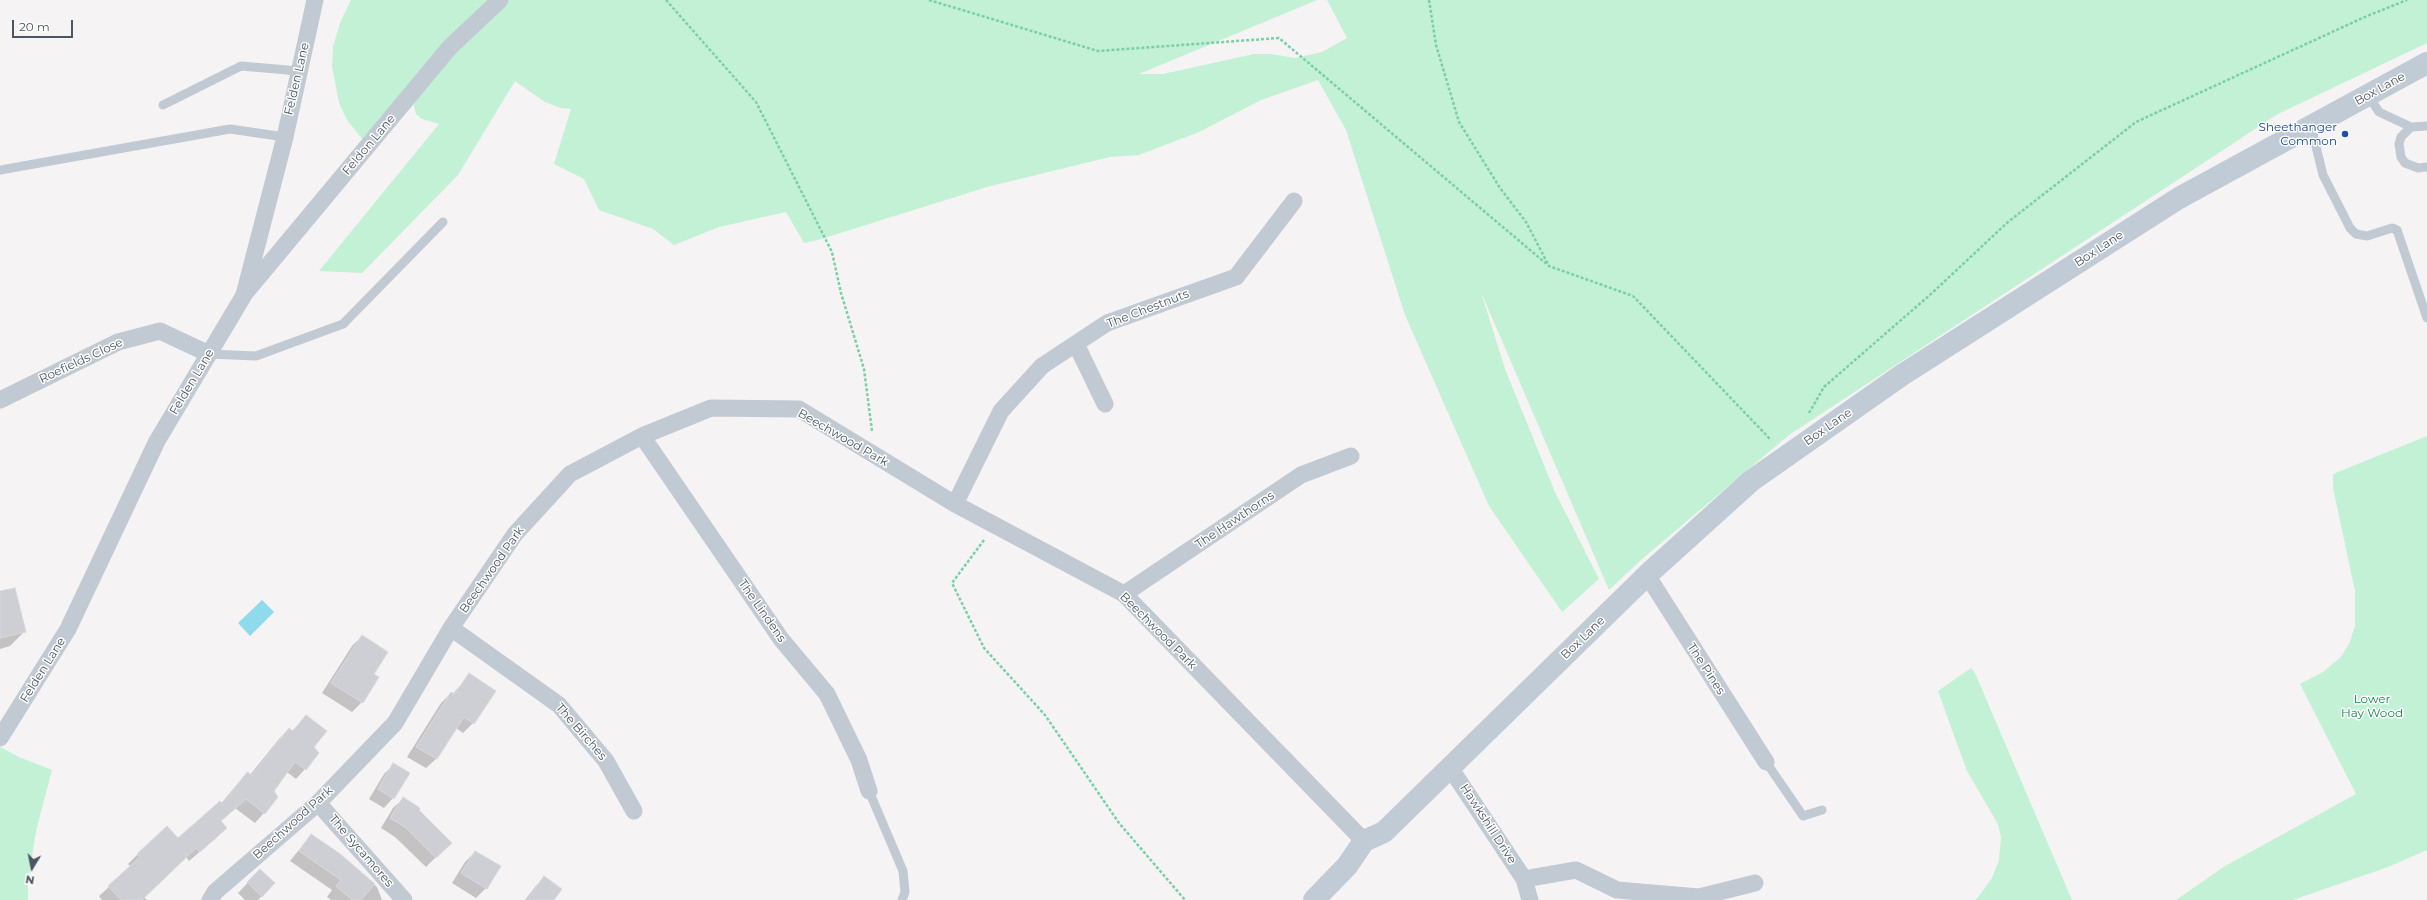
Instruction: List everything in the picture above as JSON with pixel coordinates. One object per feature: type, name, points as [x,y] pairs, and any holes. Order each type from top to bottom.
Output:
[{"type":"main road","name":"Box Lane","points":[[1364,841],[1384,832],[1451,769],[1647,576],[1751,481],[1909,371],[2179,198],[2427,63]]},
{"type":"main road","points":[[1314,900],[1347,866],[1364,841]]},
{"type":"street","name":"Felden Lane","points":[[0,738],[68,628],[157,441],[244,295],[285,137],[315,0]]},
{"type":"street","name":"Feldon Lane","points":[[244,295],[450,47],[500,0]]},
{"type":"street","name":"The Chestnuts","points":[[955,504],[1001,410],[1042,366],[1107,323],[1236,277],[1294,201]]},
{"type":"street","name":"Roefields Close","points":[[0,400],[118,342],[160,331],[209,354]]},
{"type":"street","points":[[1076,344],[1105,404]]},
{"type":"street","name":"Beechwood Park","points":[[210,900],[215,892],[318,803],[395,723],[451,628],[515,534],[570,474],[642,436],[711,408],[798,409],[955,504],[1124,594],[1364,841]]},
{"type":"street","name":"The Lindens","points":[[642,436],[781,639],[826,694],[859,760],[869,791]]},
{"type":"street","name":"The Hawthorns","points":[[1124,594],[1301,475],[1351,456]]},
{"type":"street","name":"The Pines","points":[[1647,576],[1766,762]]},
{"type":"street","name":"The Birches","points":[[451,628],[560,705],[606,761],[634,811]]},
{"type":"street","name":"Hawkshill Drive","points":[[1451,769],[1524,879],[1530,900]]},
{"type":"street","name":"The Sycamores","points":[[318,803],[404,900]]},
{"type":"street","points":[[1524,879],[1576,870],[1617,890],[1699,897],[1755,883]]},
{"type":"lane","points":[[163,105],[241,66],[299,71]]},
{"type":"lane","points":[[2368,95],[2379,112],[2411,127],[2427,126]]},
{"type":"lane","points":[[2311,126],[2324,175],[2350,228],[2356,234],[2367,236],[2392,228],[2397,230],[2427,318]]},
{"type":"lane","points":[[2411,127],[2401,137],[2399,150],[2401,157],[2411,166],[2427,167]]},
{"type":"lane","points":[[0,170],[230,129],[285,137]]},
{"type":"lane","points":[[209,354],[256,356],[343,324],[443,222]]},
{"type":"lane","points":[[1766,762],[1803,816],[1822,810]]},
{"type":"lane","points":[[869,791],[903,871],[905,892],[902,900]]},
{"type":"path","points":[[666,0],[756,102],[832,252],[841,293],[864,369],[876,456]]},
{"type":"path","points":[[929,0],[1098,51],[1279,38],[1549,266],[1633,296],[1786,456]]},
{"type":"path","points":[[1429,0],[1436,45],[1459,122],[1500,188],[1526,222],[1549,266]]},
{"type":"path","points":[[1808,414],[1824,387],[1931,294],[2008,222],[2136,122],[2407,0]]},
{"type":"path","points":[[996,526],[952,583],[984,648],[1045,715],[1119,823],[1185,900]]},
{"type":"green space","points":[[351,0],[489,0],[363,140],[347,120],[339,103],[332,66],[333,47],[340,23]]},
{"type":"green space","points":[[504,0],[1317,0],[1139,74],[1163,74],[1254,54],[1271,54],[1295,58],[1322,52],[1347,38],[1327,0],[2427,0],[2427,43],[2278,114],[1789,435],[1642,559],[1609,590],[1481,292],[1505,369],[1555,492],[1599,579],[1562,612],[1489,506],[1405,315],[1346,130],[1318,80],[1261,100],[1199,132],[1139,155],[1110,157],[987,187],[818,240],[804,243],[786,212],[719,227],[674,245],[653,229],[599,210],[584,179],[554,164],[571,109],[561,108],[545,102],[515,81],[458,175],[362,273],[319,271],[439,124],[422,119],[416,114],[412,99]]},
{"type":"green space","name":"Lower Hay Wood","points":[[2427,436],[2427,850],[2388,867],[2293,900],[2176,900],[2225,866],[2356,794],[2300,684],[2323,672],[2341,657],[2349,644],[2355,626],[2355,591],[2333,488],[2333,474]]},
{"type":"green space","points":[[1971,668],[1975,673],[2072,900],[1976,900],[1992,878],[1999,860],[2001,837],[1998,824],[1967,771],[1938,691]]},
{"type":"green space","points":[[0,747],[19,757],[52,770],[36,831],[28,883],[28,900],[0,900]]},
{"type":"water","points":[[262,600],[274,612],[250,636],[238,623]]},
{"type":"building","points":[[15,588],[26,632],[0,638],[0,591]]},
{"type":"building","points":[[362,635],[388,652],[374,674],[379,677],[363,703],[331,683]]},
{"type":"building","points":[[469,673],[496,691],[474,724],[464,717],[437,759],[416,747],[451,692],[455,694]]},
{"type":"building","points":[[306,715],[327,731],[314,747],[319,753],[306,770],[295,762],[274,791],[278,797],[265,814],[246,799],[221,821],[227,828],[200,852],[196,848],[142,900],[121,900],[108,886],[140,857],[137,854],[167,826],[178,838],[220,801],[223,804],[247,772],[252,775],[289,728],[293,731]]},
{"type":"building","points":[[393,763],[410,773],[394,799],[378,789]]},
{"type":"building","points":[[403,797],[420,808],[419,810],[452,843],[436,858],[405,827],[390,818]]},
{"type":"building","points":[[311,834],[339,853],[375,884],[361,900],[352,900],[336,886],[341,880],[299,851]]},
{"type":"building","points":[[475,851],[501,866],[487,889],[461,873]]},
{"type":"building","points":[[260,869],[275,883],[262,897],[247,882]]},
{"type":"building","points":[[544,876],[562,889],[554,900],[527,900]]},
{"type":"place","name":"Sheethanger Common","points":[[2345,134]]}]
